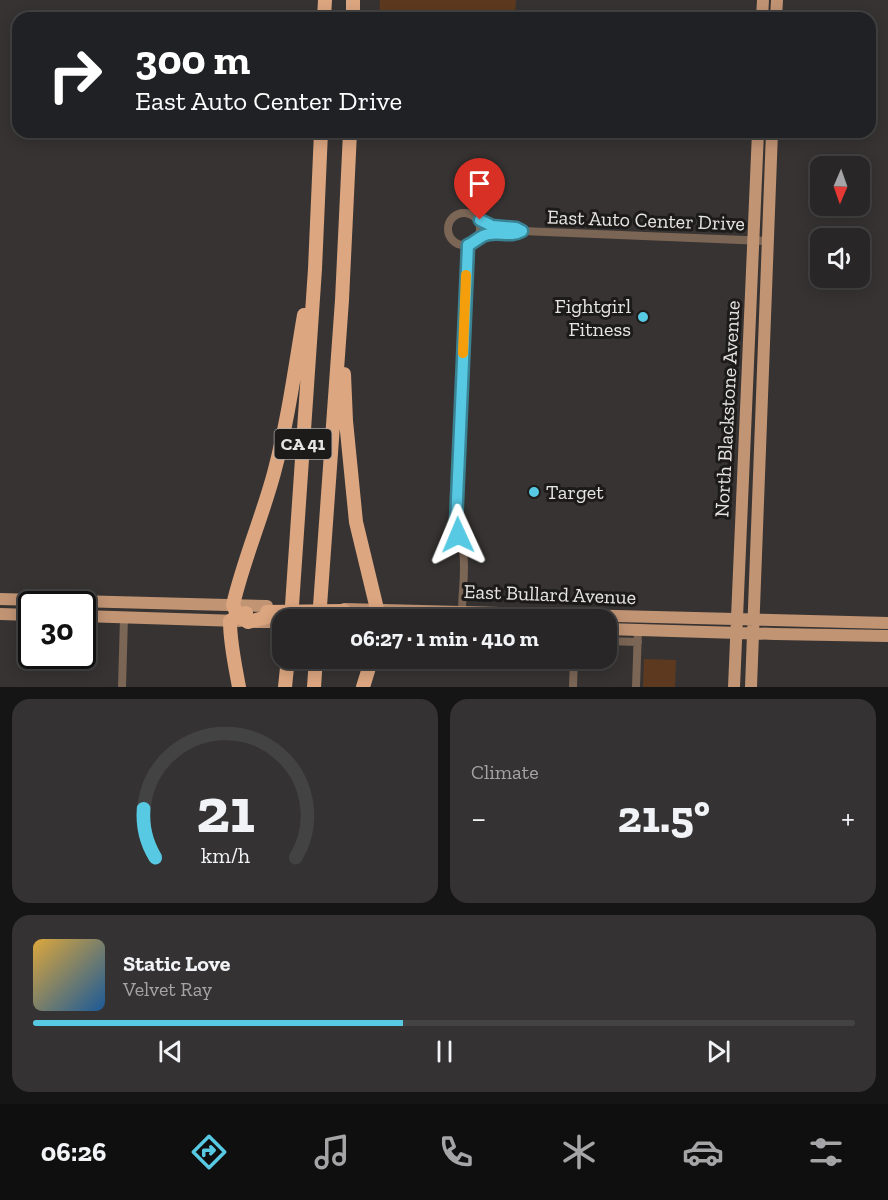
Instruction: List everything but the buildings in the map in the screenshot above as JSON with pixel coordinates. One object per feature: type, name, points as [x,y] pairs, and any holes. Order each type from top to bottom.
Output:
[{"type":"highway","name":"CA 41","points":[[292,609],[315,269],[321,138]]},
{"type":"highway","name":"CA 41","points":[[320,609],[342,300],[350,138]]},
{"type":"highway","points":[[239,687],[230,632],[237,616],[281,445],[288,415],[308,288],[315,269]]},
{"type":"highway","points":[[342,300],[346,421],[356,522],[361,609]]},
{"type":"highway","points":[[237,616],[272,614]]},
{"type":"highway","points":[[285,687],[287,669]]},
{"type":"highway","points":[[314,687],[315,669]]},
{"type":"highway","points":[[363,687],[369,669]]},
{"type":"main road","name":"North Blackstone Avenue","points":[[734,687],[758,138]]},
{"type":"main road","name":"North Blackstone Avenue","points":[[751,687],[772,138]]},
{"type":"main road","points":[[747,391],[753,400],[752,441],[759,448]]},
{"type":"main road","points":[[745,456],[752,465],[751,504],[757,548]]},
{"type":"main road","points":[[0,599],[237,616]]},
{"type":"main road","points":[[0,614],[18,615]]},
{"type":"main road","points":[[96,616],[267,614],[272,617]]},
{"type":"main road","name":"East Bullard Avenue","points":[[617,618],[888,623]]},
{"type":"main road","points":[[841,636],[850,629],[888,629]]},
{"type":"main road","name":"East Bullard Avenue","points":[[617,631],[638,636],[736,633],[841,636]]},
{"type":"main road","points":[[841,636],[888,636]]},
{"type":"street","points":[[468,214],[476,219],[480,228],[478,237],[468,245],[460,244],[452,239],[449,225],[454,217],[468,214]]},
{"type":"street","name":"East Auto Center Drive","points":[[476,219],[492,226],[516,228],[522,231],[767,241]]},
{"type":"street","name":"East Auto Center Drive","points":[[478,237],[489,234],[516,234],[522,231]]},
{"type":"street","points":[[462,609],[464,556],[456,523],[468,245]]},
{"type":"street","points":[[122,687],[124,617]]},
{"type":"street","points":[[617,639],[638,636],[636,687]]},
{"type":"street","points":[[573,687],[574,669]]},
{"type":"shaded area","points":[[380,0],[516,0],[515,12],[379,12]]},
{"type":"shaded area","points":[[644,659],[676,660],[675,687],[643,687]]},
{"type":"slow traffic","points":[[463,353],[466,275]]},
{"type":"place","name":"Fightgirl Fitness","points":[[643,317]]},
{"type":"place","name":"Target","points":[[534,492]]},
{"type":"route","points":[[458,535],[456,523],[468,245],[486,234],[516,234],[522,231],[516,228],[492,226],[480,220]]}]
